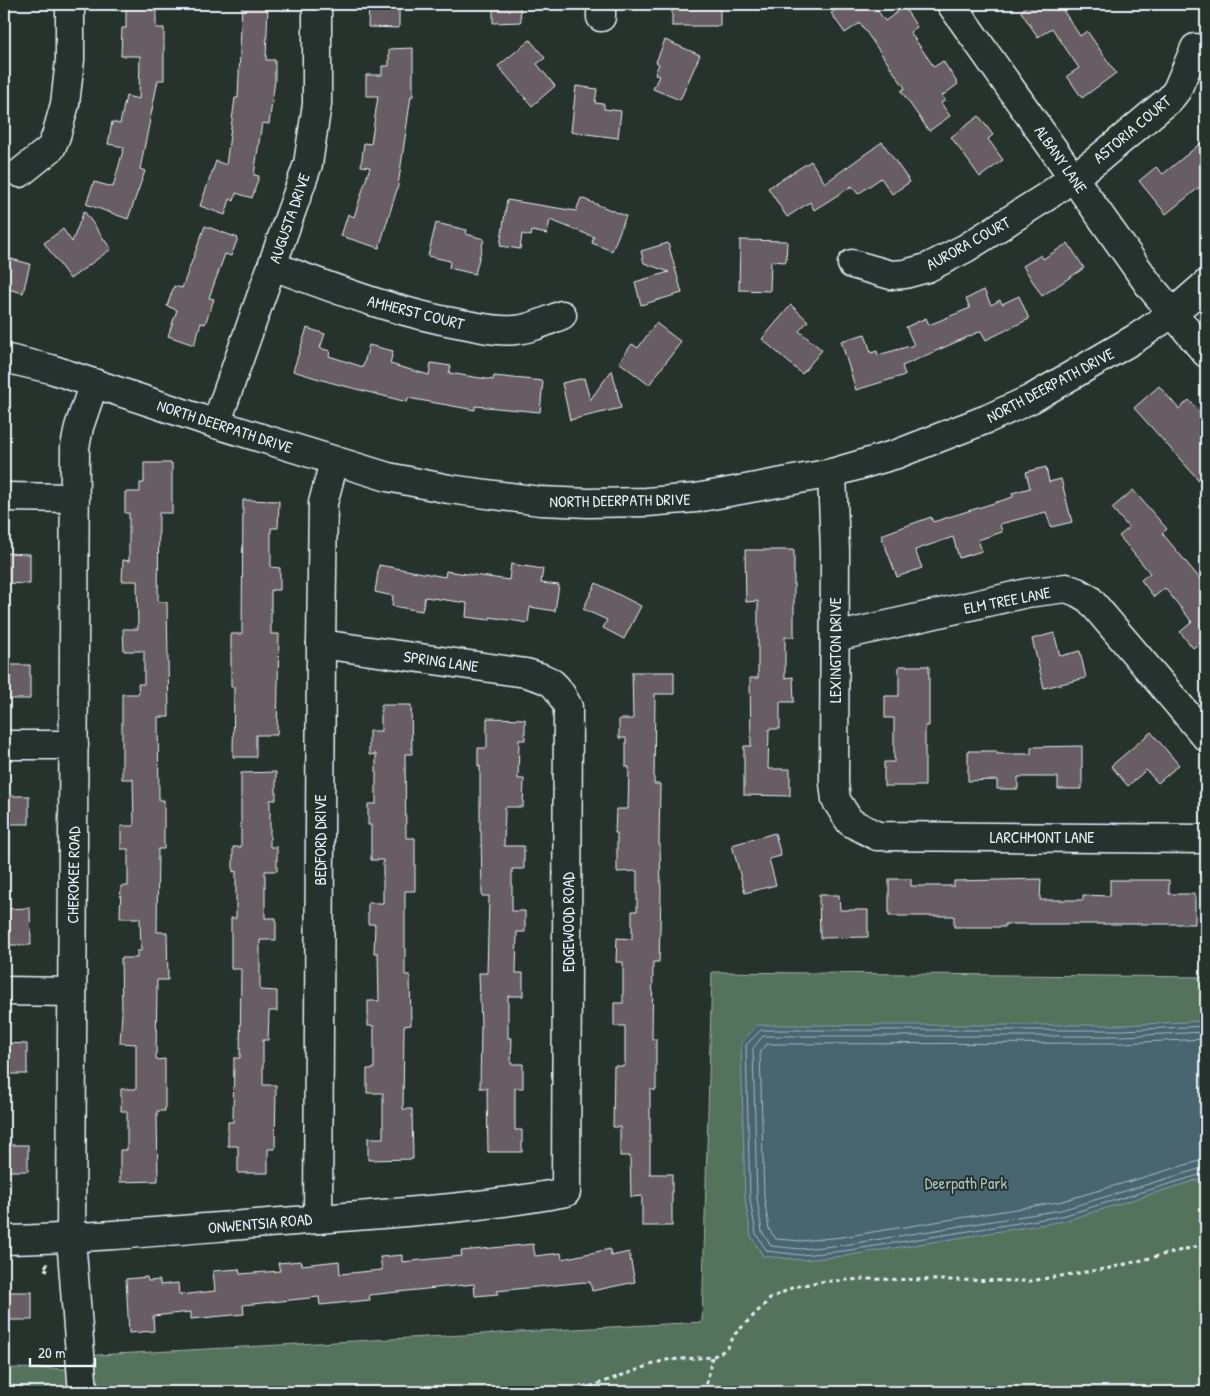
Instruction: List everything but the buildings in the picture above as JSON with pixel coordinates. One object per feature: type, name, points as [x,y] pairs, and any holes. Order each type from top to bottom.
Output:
[{"type":"street","points":[[20,173],[51,148],[56,136],[65,104],[70,60],[70,4]]},
{"type":"street","name":"AUGUSTA DRIVE","points":[[216,424],[308,164],[317,104],[317,4]]},
{"type":"street","name":"ALBANY LANE","points":[[951,4],[1149,285],[1206,353]]},
{"type":"street","name":"ASTORIA COURT","points":[[1073,176],[1097,160],[1170,99],[1177,90],[1195,48]]},
{"type":"street","name":"AURORA COURT","points":[[852,264],[891,275],[905,274],[927,268],[974,243],[1046,197],[1073,176]]},
{"type":"street","name":"AMHERST COURT","points":[[273,266],[354,296],[431,318],[500,330],[516,330],[536,326],[562,315]]},
{"type":"street","name":"NORTH DEERPATH DRIVE","points":[[4,358],[51,369],[334,462],[388,477],[450,489],[540,501],[588,503],[648,502],[696,498],[832,473],[897,454],[987,419],[1031,399],[1136,338],[1173,313],[1206,284]]},
{"type":"street","name":"CHEROKEE ROAD","points":[[82,1381],[71,1238],[75,447],[79,426],[94,383]]},
{"type":"street","name":"BEDFORD DRIVE","points":[[318,1219],[321,644],[324,502],[334,462]]},
{"type":"street","name":"LEXINGTON DRIVE","points":[[832,473],[835,551],[834,783],[836,800],[842,829],[878,836]]},
{"type":"street","points":[[4,497],[75,498]]},
{"type":"street","name":"ELM TREE LANE","points":[[835,637],[1027,594],[1066,588],[1089,599],[1206,736]]},
{"type":"street","name":"SPRING LANE","points":[[321,644],[526,674],[548,679],[558,688]]},
{"type":"street","name":"EDGEWOOD ROAD","points":[[517,1202],[566,1192],[568,707],[558,688]]},
{"type":"street","points":[[4,745],[74,745]]},
{"type":"street","name":"LARCHMONT LANE","points":[[878,836],[1206,838]]},
{"type":"street","points":[[4,991],[72,992]]},
{"type":"street","name":"ONWENTSIA ROAD","points":[[4,1240],[71,1238],[517,1202]]},
{"type":"path","points":[[575,1392],[665,1360],[712,1357],[727,1349],[735,1334],[771,1298],[794,1287],[818,1282],[863,1279],[1030,1281],[1110,1268],[1206,1244]]},
{"type":"path","points":[[705,1392],[712,1357]]},
{"type":"green space","name":"Deerpath Park","points":[[712,972],[1206,977],[1206,1392],[4,1392],[4,1368],[73,1369],[97,1355],[702,1322]]},
{"type":"water","points":[[1206,1021],[1206,1177],[1064,1221],[844,1256],[801,1260],[763,1256],[751,1236],[745,1199],[741,1043],[757,1025],[1123,1025]]}]
